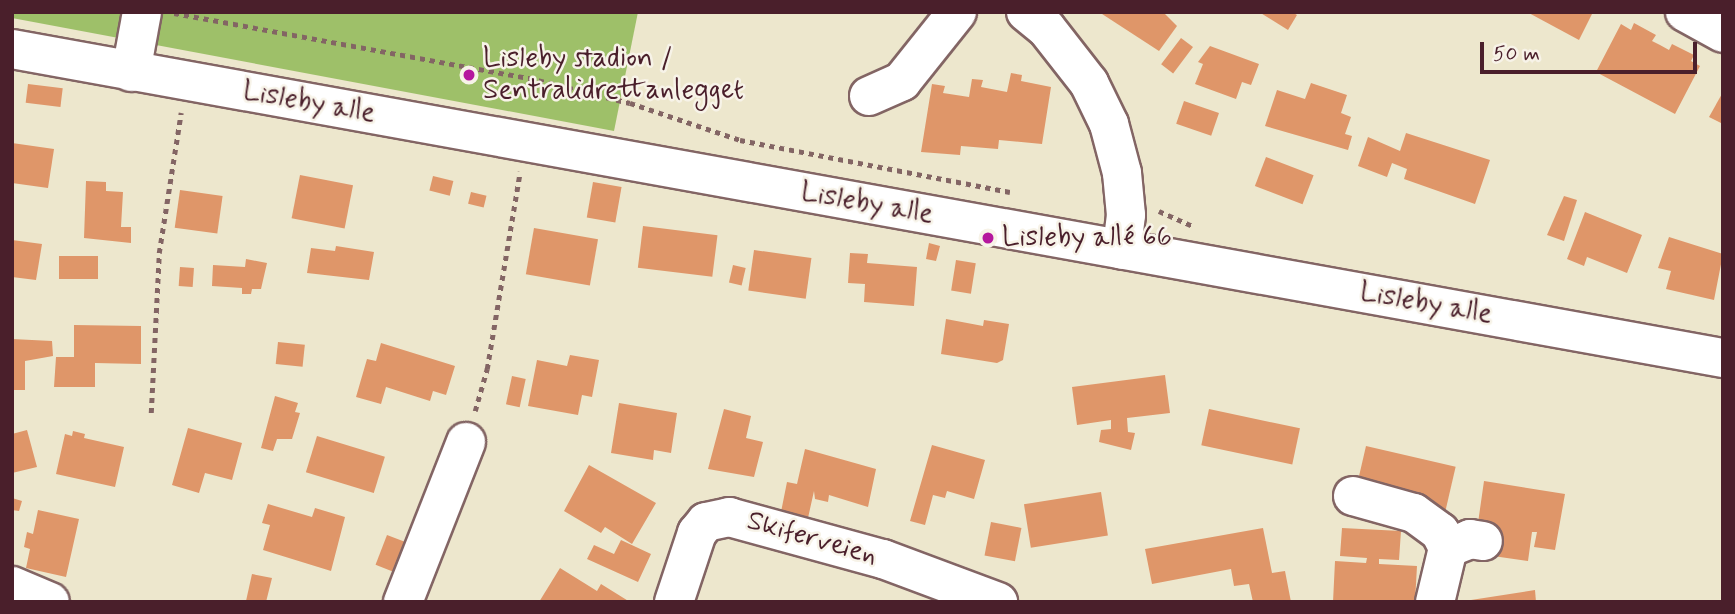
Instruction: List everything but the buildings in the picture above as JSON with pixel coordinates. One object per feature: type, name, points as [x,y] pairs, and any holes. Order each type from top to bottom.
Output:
[{"type":"street","points":[[131,72],[142,12]]},
{"type":"street","points":[[869,96],[902,81],[957,12]]},
{"type":"street","points":[[1026,12],[1046,28],[1089,83],[1109,124],[1122,173],[1126,215],[1122,250]]},
{"type":"street","points":[[1685,12],[1723,33]]},
{"type":"street","name":"Lisleby alle","points":[[12,49],[1723,358]]},
{"type":"street","points":[[403,602],[466,442]]},
{"type":"street","points":[[1353,496],[1429,520],[1466,545],[1436,602]]},
{"type":"street","name":"Skiferveien","points":[[674,602],[697,533],[706,522],[729,517],[883,559],[998,602]]},
{"type":"street","points":[[12,586],[50,602]]},
{"type":"path","points":[[172,12],[529,78],[630,103],[740,141],[1024,195]]},
{"type":"path","points":[[151,413],[159,253],[187,81]]},
{"type":"path","points":[[466,442],[487,369],[524,142]]},
{"type":"green space","name":"Lisleby stadion / Sentralidrettanlegget","points":[[12,12],[638,12],[614,131],[12,18]]},
{"type":"place","name":"Lisleby stadion / Sentralidrettanlegget","points":[[469,75]]},
{"type":"place","name":"Lisleby allé 66","points":[[988,238]]}]
